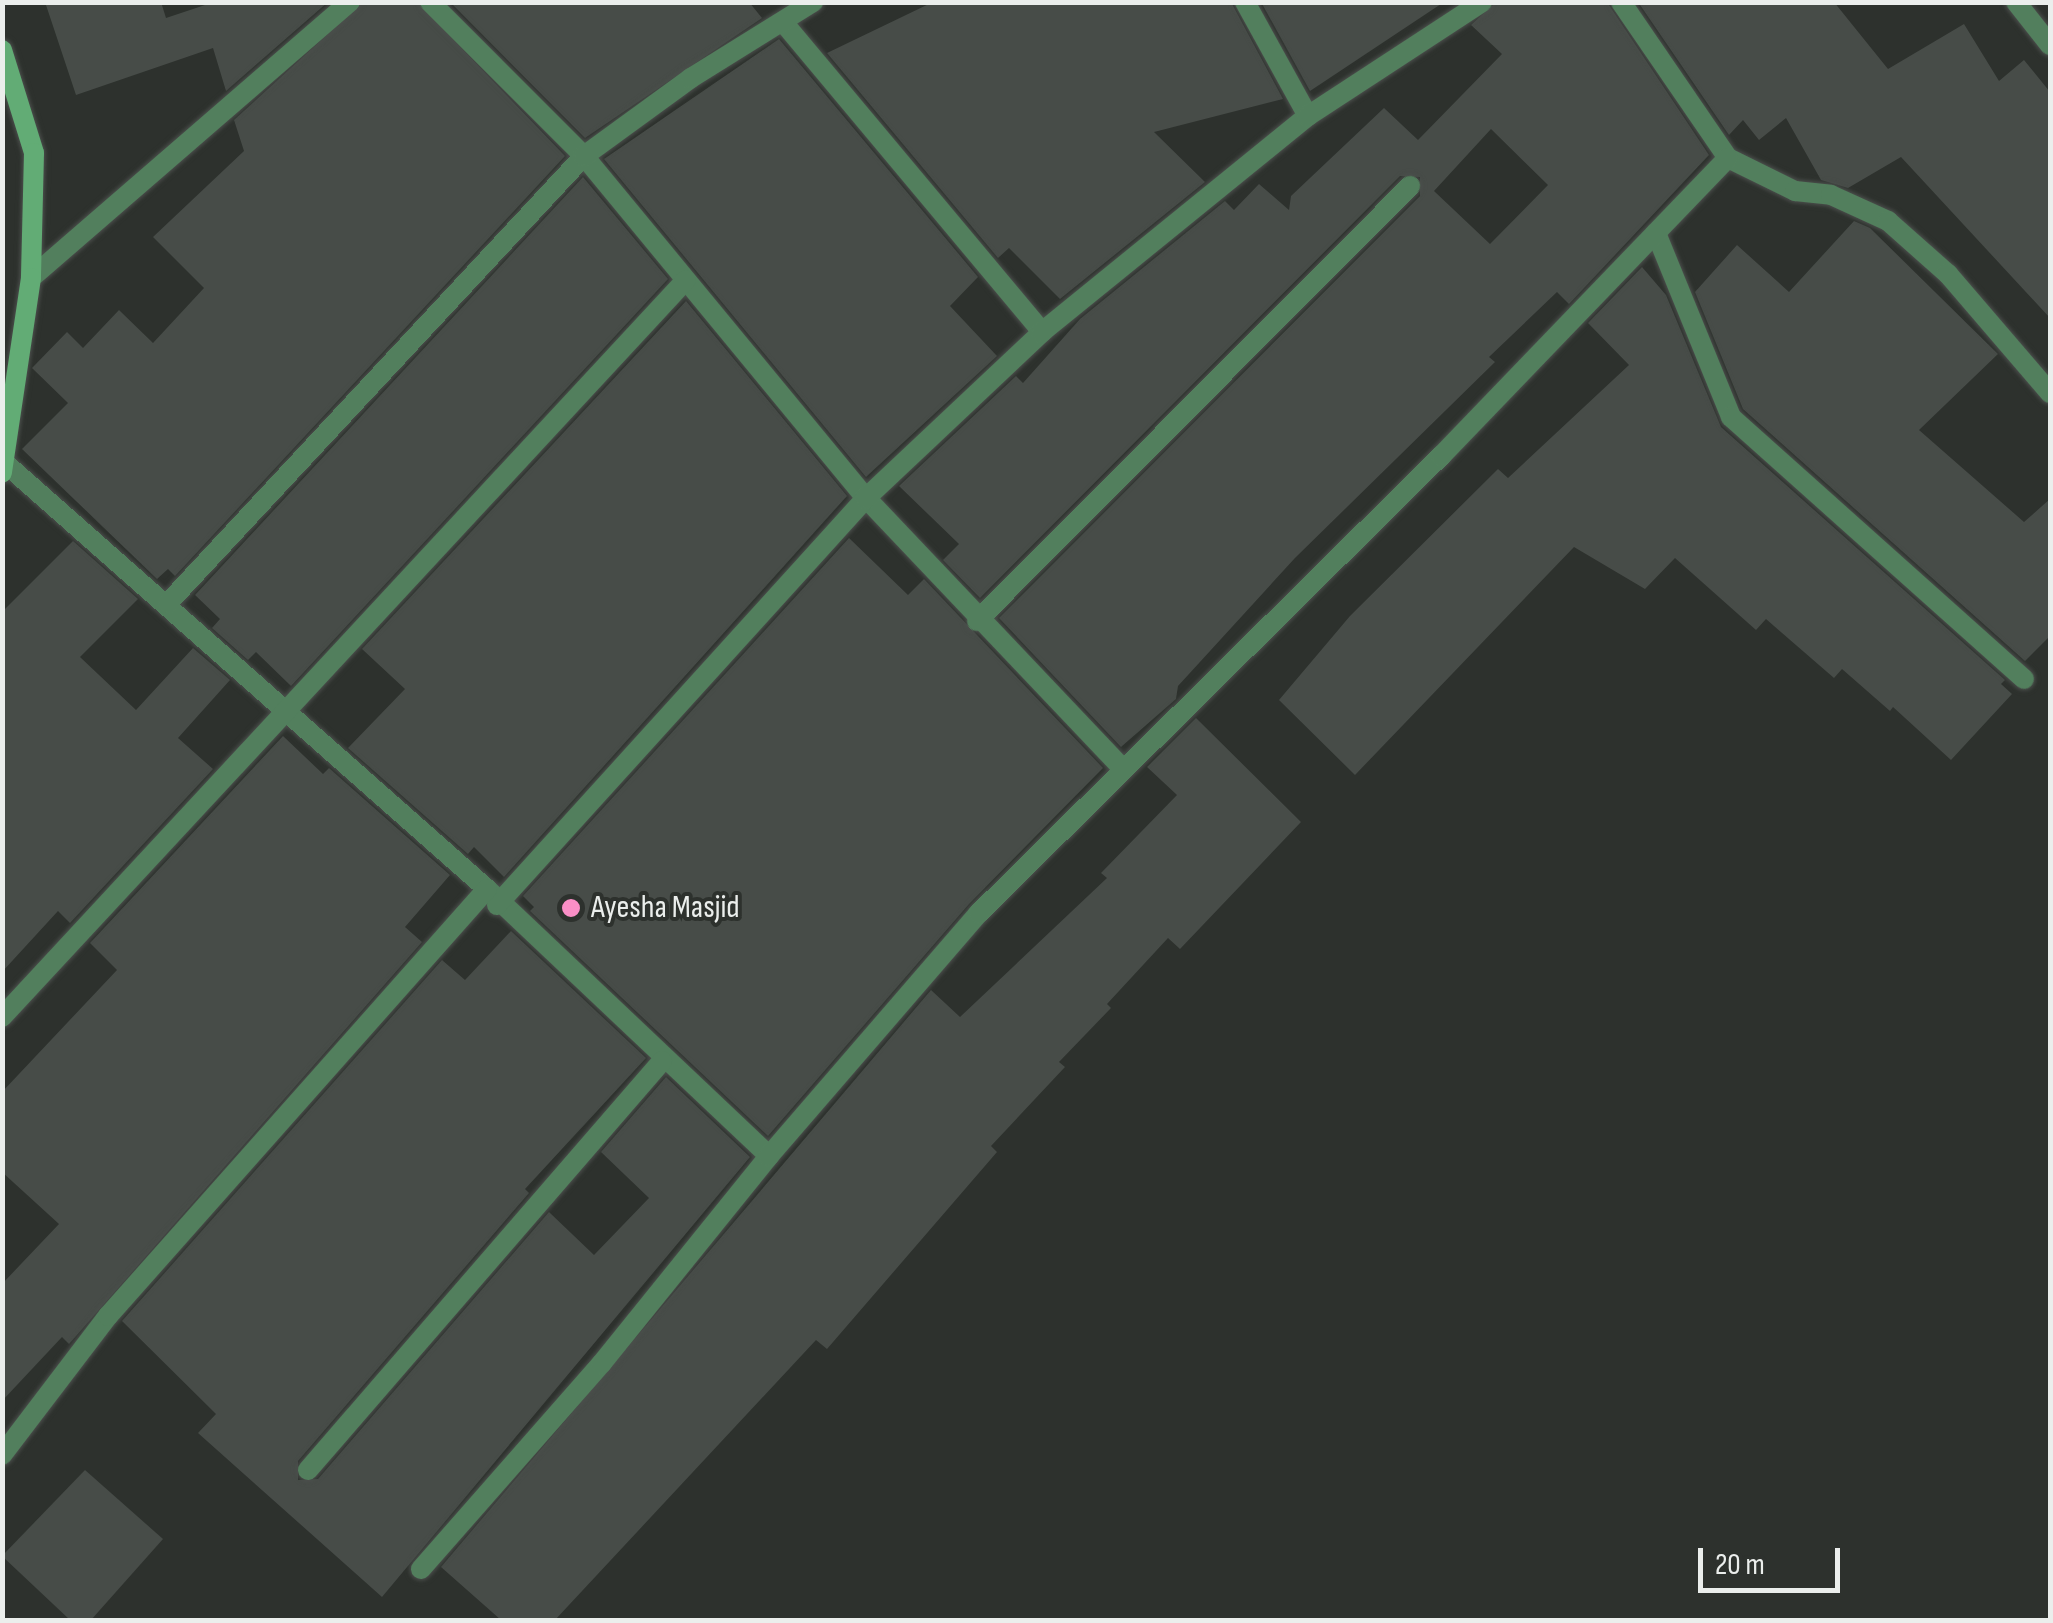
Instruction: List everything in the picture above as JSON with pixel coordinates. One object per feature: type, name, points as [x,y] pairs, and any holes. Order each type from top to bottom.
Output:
[{"type":"main road","points":[[2,50],[34,153],[31,278],[4,468]]},
{"type":"street","points":[[31,278],[350,2]]},
{"type":"street","points":[[430,2],[584,156],[866,498],[977,621],[1123,769]]},
{"type":"street","points":[[168,603],[584,156],[813,2]]},
{"type":"street","points":[[1245,2],[1308,116]]},
{"type":"street","points":[[2,1455],[108,1316],[492,897],[866,498],[1042,332],[1308,116],[1482,2]]},
{"type":"street","points":[[1620,2],[1728,158],[1796,190],[1831,195],[1888,221],[1948,274],[2050,392]]},
{"type":"street","points":[[2016,2],[2050,45]]},
{"type":"street","points":[[783,22],[1042,332]]},
{"type":"street","points":[[420,1569],[602,1363],[769,1156],[979,913],[1728,158]]},
{"type":"street","points":[[977,621],[1410,186]]},
{"type":"street","points":[[1656,233],[1730,417],[2024,679]]},
{"type":"street","points":[[2,1017],[283,708],[686,280]]},
{"type":"street","points":[[4,468],[168,603],[492,897],[662,1061],[769,1156]]},
{"type":"street","points":[[308,1470],[662,1061]]},
{"type":"building","points":[[45,2],[161,2],[166,18],[214,2],[328,2],[226,91],[213,48],[76,95]]},
{"type":"building","points":[[363,2],[417,2],[565,156],[175,576],[168,569],[157,579],[22,449],[68,403],[32,368],[67,332],[83,348],[119,310],[153,343],[204,288],[153,237],[244,151],[234,120]]},
{"type":"building","points":[[450,2],[749,2],[762,18],[585,138]]},
{"type":"building","points":[[933,2],[1231,2],[1283,99],[1154,132],[1205,182],[1060,299],[1009,248],[998,258],[827,53]]},
{"type":"building","points":[[1261,2],[1444,2],[1310,91]]},
{"type":"building","points":[[1496,2],[1607,2],[1709,155],[1569,304],[1557,292],[1489,357],[1495,362],[1295,558],[1178,686],[1176,699],[1121,747],[999,618],[1420,196],[1420,177],[1400,176],[980,598],[943,560],[959,544],[899,486],[1016,376],[1023,383],[1080,319],[1225,201],[1234,210],[1259,184],[1289,210],[1291,196],[1384,108],[1418,140],[1502,54],[1471,25]],"holes":[[[1491,129],[1548,185],[1490,244],[1434,191]]]},
{"type":"building","points":[[1638,2],[1834,2],[1888,69],[1964,24],[1999,81],[2024,60],[2050,92],[2050,318],[1901,157],[1848,188],[1821,180],[1786,118],[1759,140],[1743,120],[1729,135]]},
{"type":"building","points":[[779,39],[978,277],[950,306],[997,356],[866,477],[604,159]]},
{"type":"building","points":[[583,177],[668,279],[291,686],[256,652],[248,660],[212,628],[220,619],[195,595]]},
{"type":"building","points":[[1854,221],[1870,228],[1998,354],[1919,430],[2024,522],[2050,499],[2050,636],[2025,661],[1743,409],[1695,292],[1737,245],[1789,292]]},
{"type":"building","points":[[1642,267],[1666,295],[1721,427],[2005,680],[2001,684],[2012,694],[1951,760],[1893,707],[1890,711],[1842,669],[1834,678],[1766,619],[1756,630],[1675,558],[1645,589],[1574,547],[1355,775],[1279,700],[1350,616],[1498,469],[1508,478],[1629,365],[1588,323]]},
{"type":"building","points":[[686,301],[847,496],[504,877],[474,847],[468,854],[348,748],[405,689],[362,649]]},
{"type":"building","points":[[849,538],[908,595],[924,579],[1103,768],[969,904],[768,1136],[530,911],[534,907],[523,896]]},
{"type":"building","points":[[73,541],[138,599],[80,657],[136,710],[193,648],[230,680],[178,738],[213,769],[70,923],[58,911],[2,972],[2,612]]},
{"type":"building","points":[[1196,718],[1301,822],[1180,949],[1168,938],[1107,1004],[1111,1008],[1059,1062],[1065,1067],[991,1146],[997,1152],[827,1349],[816,1340],[555,1620],[501,1620],[441,1567],[931,990],[960,1017],[1107,878],[1101,873],[1177,795],[1147,767]]},
{"type":"building","points":[[283,736],[323,774],[329,768],[450,875],[405,927],[422,942],[69,1344],[62,1337],[2,1401],[2,1284],[59,1224],[2,1172],[2,1092],[117,970],[90,943]]},
{"type":"building","points":[[511,931],[646,1058],[525,1189],[529,1193],[298,1461],[298,1480],[318,1479],[549,1212],[594,1255],[649,1198],[601,1152],[666,1077],[750,1157],[382,1597],[198,1433],[216,1414],[122,1321],[442,960],[465,980]]},
{"type":"building","points":[[85,1470],[163,1539],[91,1620],[70,1620],[2,1556]]},
{"type":"place","name":"Ayesha Masjid","points":[[571,908]]}]
